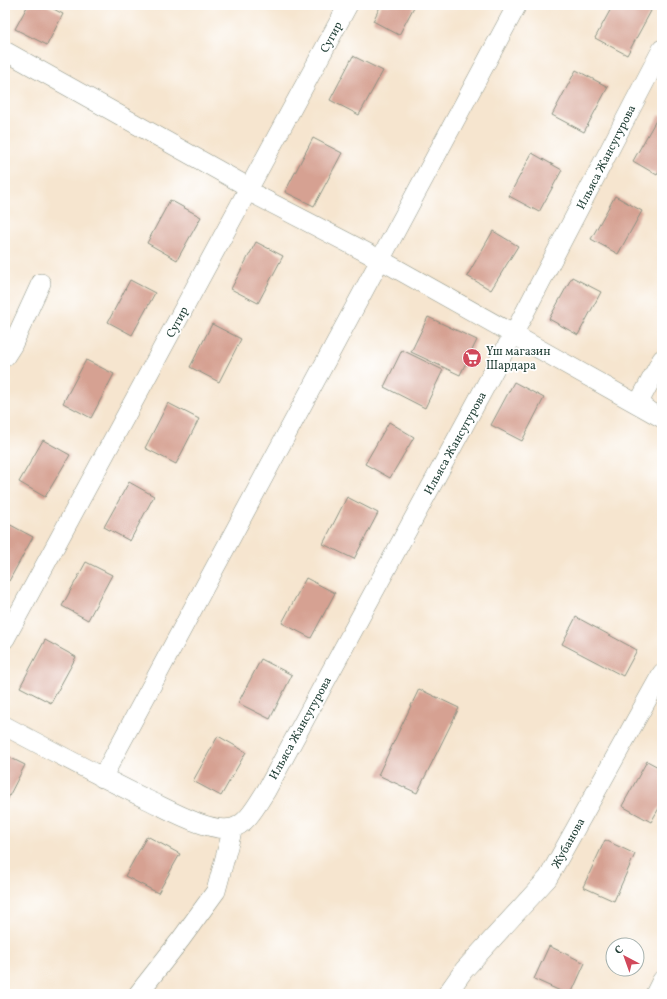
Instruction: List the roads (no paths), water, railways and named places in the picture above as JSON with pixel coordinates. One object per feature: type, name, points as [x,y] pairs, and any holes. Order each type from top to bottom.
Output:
[{"type":"street","name":"Сугир","points":[[5,639],[348,5]]},
{"type":"street","points":[[102,778],[517,5]]},
{"type":"street","name":"Ильяса Жансугурова","points":[[233,828],[250,817],[266,791],[513,335],[662,49]]},
{"type":"street","points":[[5,50],[249,190],[381,260],[662,418]]},
{"type":"street","points":[[5,357],[12,346],[40,283]]},
{"type":"street","points":[[638,404],[662,359]]},
{"type":"street","name":"Жубанова","points":[[447,994],[464,970],[548,878],[662,673]]},
{"type":"street","points":[[5,726],[102,778],[194,821],[222,829],[233,828],[216,891],[181,940],[138,994]]},
{"type":"street","points":[[655,994],[662,980]]},
{"type":"place","name":"Үш магазин Шардара","points":[[472,358]]}]
